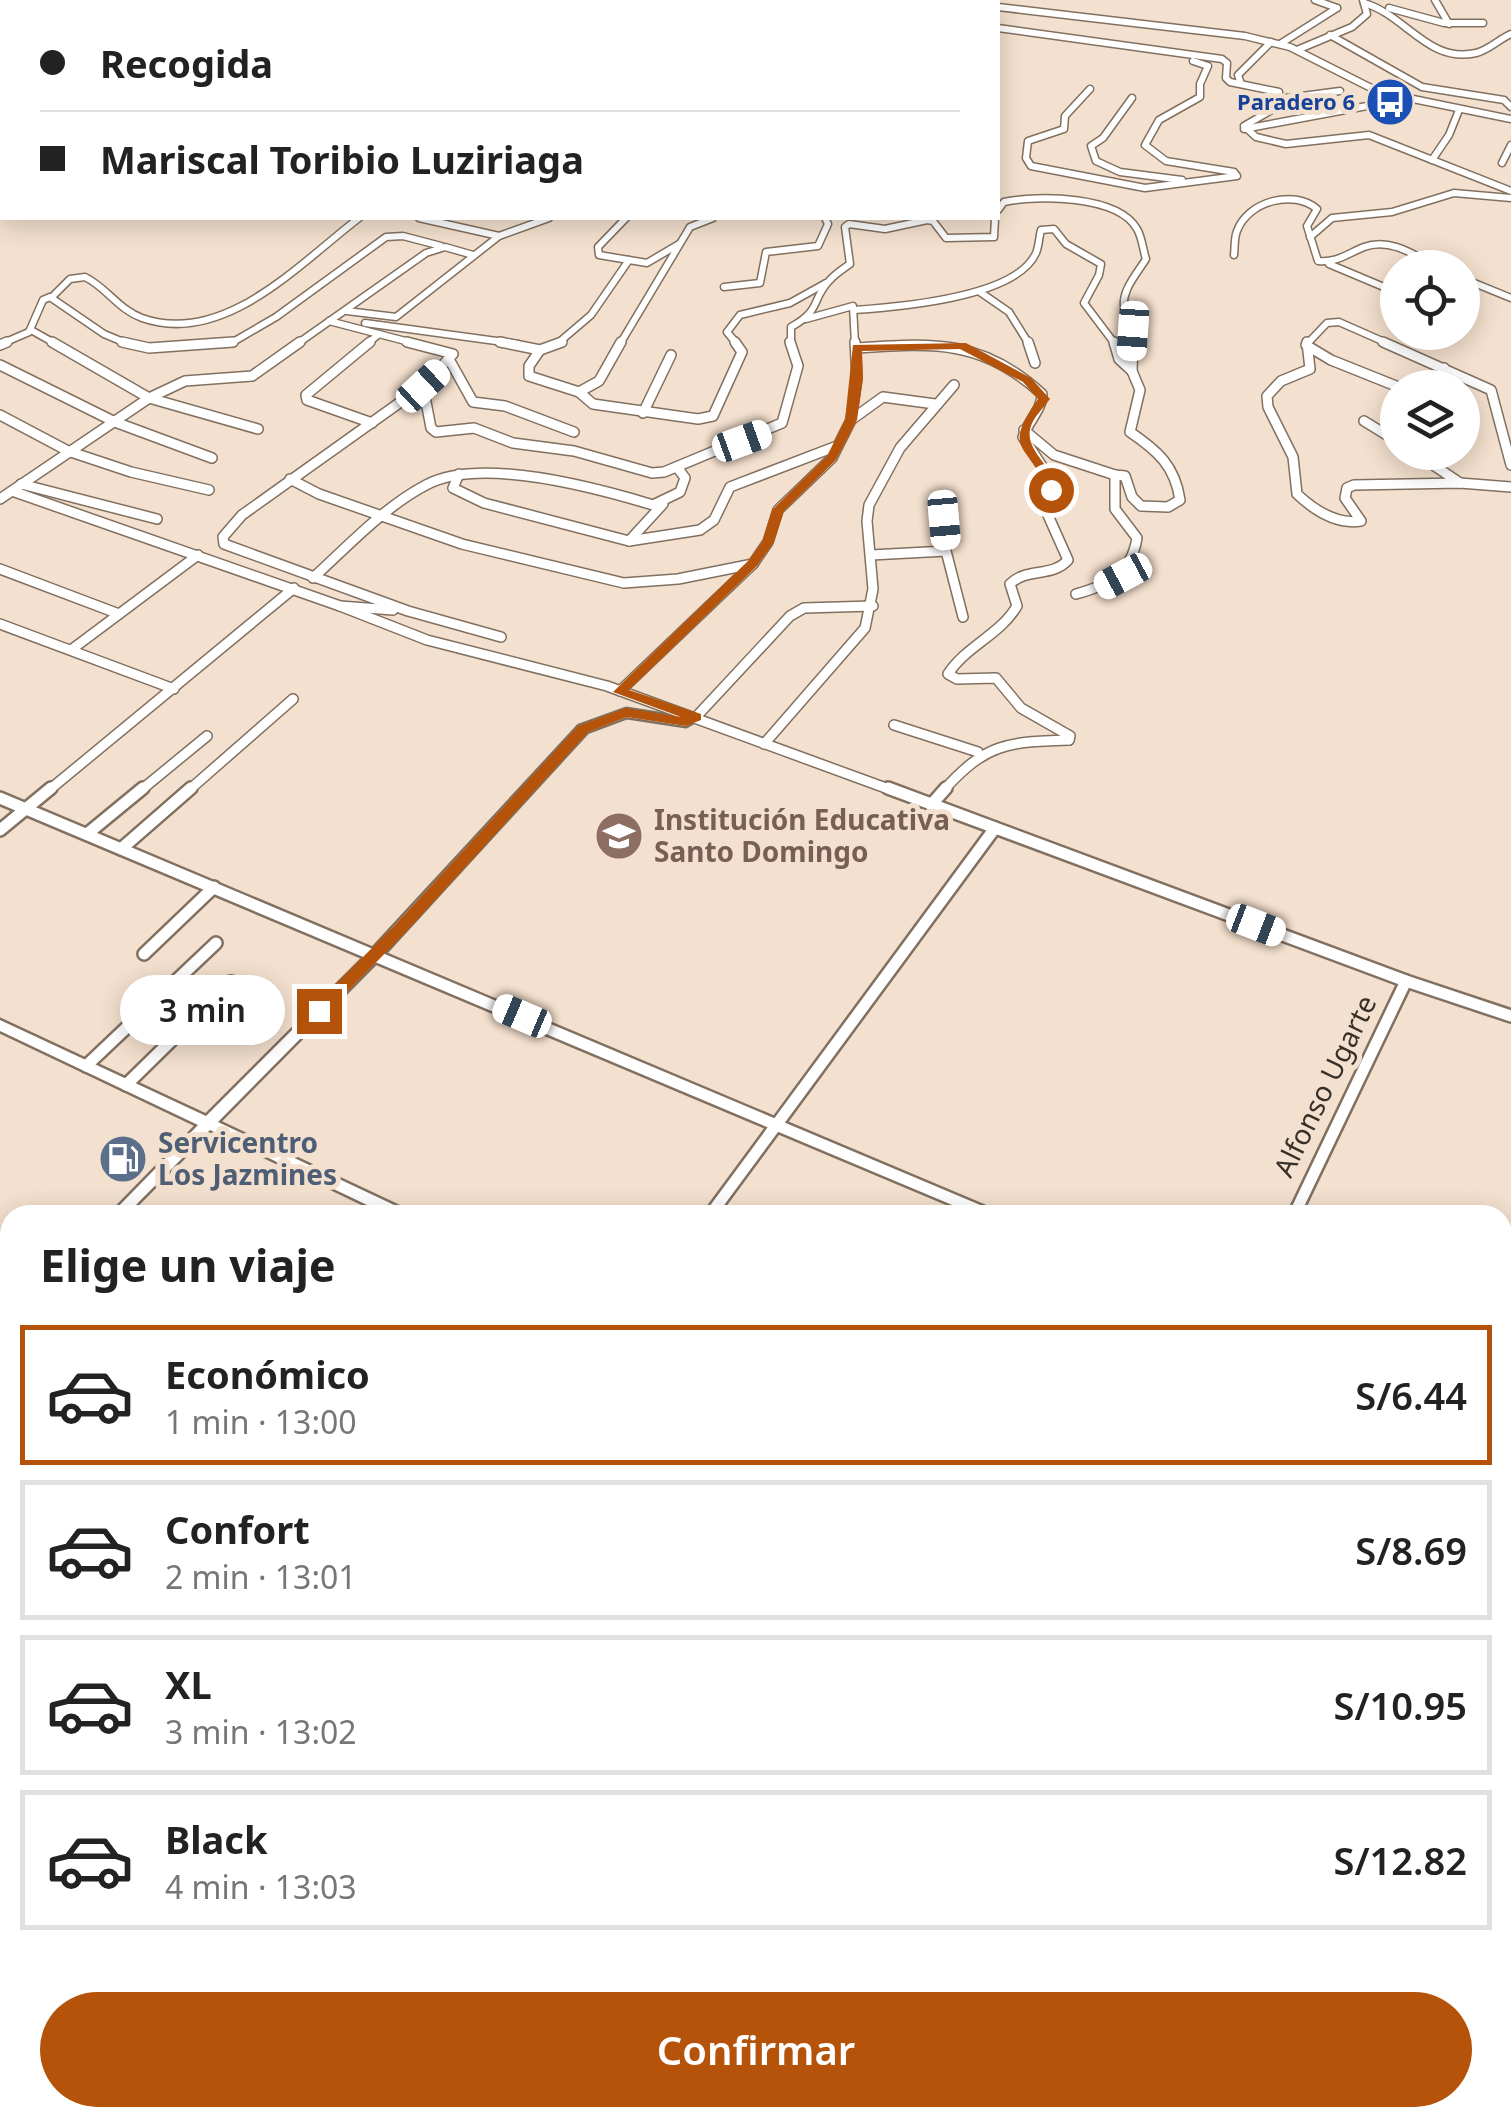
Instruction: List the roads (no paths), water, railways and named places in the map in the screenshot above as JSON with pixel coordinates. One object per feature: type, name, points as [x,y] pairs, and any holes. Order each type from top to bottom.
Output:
[{"type":"street","points":[[631,0],[660,0]]},
{"type":"street","points":[[722,0],[757,0]]},
{"type":"street","points":[[1240,84],[1238,75],[1276,43],[1338,7],[1315,0]]},
{"type":"street","points":[[1435,0],[1449,24]]},
{"type":"street","points":[[1297,50],[1362,19],[1366,14],[1364,1],[1449,24],[1483,23]]},
{"type":"street","points":[[1000,7],[1160,23],[1276,43],[1399,100],[1511,119]]},
{"type":"street","points":[[1385,8],[1415,38],[1444,54],[1485,50],[1500,37],[1511,34]]},
{"type":"street","points":[[1000,28],[1207,64],[1200,97],[1159,117],[1146,145],[1166,160],[1238,174],[1206,183],[1135,188],[1032,166],[1026,158],[1028,140],[1064,129],[1065,116],[1090,89]]},
{"type":"street","points":[[1330,35],[1392,74],[1422,87],[1507,100],[1511,107]]},
{"type":"street","points":[[1155,53],[1222,59],[1227,63],[1228,80],[1279,92],[1275,108],[1246,124],[1244,129]]},
{"type":"street","points":[[1280,99],[1340,91]]},
{"type":"street","points":[[1132,98],[1103,138],[1091,146],[1096,161],[1120,172],[1206,183]]},
{"type":"street","points":[[1244,129],[1399,100]]},
{"type":"street","points":[[1432,160],[1449,135],[1459,110]]},
{"type":"street","points":[[1244,129],[1282,143],[1360,134],[1511,191]]},
{"type":"street","points":[[1502,163],[1511,145]]},
{"type":"street","points":[[1310,238],[1332,218],[1392,212],[1454,193],[1511,198]]},
{"type":"street","points":[[1000,207],[1014,198],[1066,199],[1111,208],[1124,214],[1137,229],[1146,258],[1124,294],[1122,308],[1133,331],[1132,371],[1140,390],[1130,432],[1159,452],[1178,472],[1180,500],[1168,507],[1141,506],[1132,497],[1125,476],[1054,456],[1024,430]]},
{"type":"street","points":[[1234,256],[1237,230],[1246,218],[1277,200],[1298,198],[1317,209],[1308,226],[1316,258],[1380,285]]},
{"type":"street","points":[[0,345],[32,330],[43,300],[52,298],[70,279],[88,277],[140,318],[165,323],[200,320],[250,301],[356,220]]},
{"type":"street","points":[[428,220],[499,236]]},
{"type":"street","points":[[347,311],[396,318],[499,236],[532,220]]},
{"type":"street","points":[[624,220],[596,250],[601,256],[655,260],[664,249],[683,243]]},
{"type":"street","points":[[578,392],[599,380],[668,260],[694,223],[705,220]]},
{"type":"street","points":[[724,287],[758,284],[768,251],[818,246],[827,220]]},
{"type":"street","points":[[831,220],[885,228],[934,221],[946,238],[970,240],[994,237],[996,220]]},
{"type":"street","points":[[540,350],[529,366],[529,376],[578,392],[594,404],[685,419],[713,417],[724,406],[728,382],[742,362],[742,351],[728,332],[730,325],[744,314],[769,304],[796,301],[850,264],[845,227],[848,224]]},
{"type":"street","points":[[854,310],[980,292],[1027,264],[1039,250],[1040,231],[1054,229],[1066,244],[1088,253],[1101,264],[1100,276],[1085,293],[1084,303],[1109,332],[1119,359],[1132,371]]},
{"type":"street","points":[[52,298],[104,334],[129,345],[149,348],[228,343],[261,327],[386,237],[403,236],[473,256]]},
{"type":"street","points":[[1330,264],[1378,244],[1393,250]]},
{"type":"street","points":[[0,499],[149,398],[185,381],[242,380],[252,376],[434,250],[445,248]]},
{"type":"street","points":[[333,319],[540,350],[560,346],[598,308],[629,260]]},
{"type":"street","points":[[423,386],[431,428],[436,432],[474,428],[513,443],[574,451],[652,473],[677,467],[782,423],[798,366],[788,337],[791,327],[817,307],[826,283]]},
{"type":"street","points":[[1480,285],[1511,298]]},
{"type":"street","points":[[980,292],[1002,302],[1015,317],[1035,363]]},
{"type":"street","points":[[620,692],[753,564],[768,542],[778,510],[832,458],[851,420],[858,378],[854,310],[848,305],[826,317],[806,319]]},
{"type":"street","points":[[333,319],[453,354],[423,386],[242,515],[223,537],[224,544],[408,611],[501,637]]},
{"type":"street","points":[[1306,345],[1327,323],[1339,322],[1491,390],[1501,410],[1502,434],[1511,465]]},
{"type":"street","points":[[32,330],[149,398],[258,429]]},
{"type":"street","points":[[372,423],[335,412],[307,400],[306,395],[309,388],[379,334]]},
{"type":"street","points":[[857,348],[940,343],[974,349],[1027,380],[1042,394],[1042,405],[1024,430],[1028,450],[1050,480],[1047,513],[1068,560],[1057,571],[1023,573],[1013,578],[1010,584],[1017,606],[1012,616],[960,658],[948,674],[957,679],[996,678],[1021,708],[1071,738],[1007,742],[978,752],[932,805]]},
{"type":"street","points":[[1306,345],[1380,380]]},
{"type":"street","points":[[1306,345],[1310,369],[1275,385],[1267,400],[1290,447],[1298,494],[1306,502],[1354,524],[1361,521],[1345,498],[1350,486],[1460,482],[1511,487]]},
{"type":"street","points":[[643,413],[671,354]]},
{"type":"street","points":[[450,361],[473,402],[505,406],[574,432]]},
{"type":"street","points":[[0,365],[114,422],[212,458]]},
{"type":"street","points":[[764,744],[865,628],[874,606],[868,502],[935,404],[954,385]]},
{"type":"street","points":[[851,420],[883,397],[935,404]]},
{"type":"street","points":[[0,415],[68,450],[131,472],[209,490]]},
{"type":"street","points":[[1364,421],[1380,431]]},
{"type":"street","points":[[459,474],[453,488],[484,503],[629,541],[700,530],[714,520],[730,487],[837,446]]},
{"type":"street","points":[[629,541],[665,502],[680,492],[685,478],[677,467]]},
{"type":"street","points":[[1442,470],[1460,482]]},
{"type":"street","points":[[313,578],[381,517],[427,484],[459,474],[573,480],[645,505],[665,502]]},
{"type":"street","points":[[1076,594],[1123,576],[1135,557],[1137,538],[1115,510],[1115,475]]},
{"type":"street","points":[[290,479],[381,517],[462,544],[624,583],[678,579],[753,564]]},
{"type":"street","points":[[22,484],[157,519]]},
{"type":"street","points":[[12,491],[294,588],[375,624],[696,717],[1406,981],[1511,1016]]},
{"type":"street","points":[[939,497],[946,551],[963,617]]},
{"type":"street","points":[[870,555],[946,551]]},
{"type":"street","points":[[71,650],[198,556]]},
{"type":"street","points":[[0,569],[119,614]]},
{"type":"street","points":[[0,830],[294,588]]},
{"type":"street","points":[[340,606],[408,611]]},
{"type":"street","points":[[126,1205],[375,955],[583,729],[626,712],[686,722],[696,717],[790,616],[804,608],[874,606]]},
{"type":"street","points":[[0,624],[174,688]]},
{"type":"street","points":[[121,849],[293,699]]},
{"type":"street","points":[[894,725],[978,752]]},
{"type":"street","points":[[87,834],[206,736]]},
{"type":"street","points":[[0,798],[967,1205]]},
{"type":"street","points":[[717,1205],[995,828]]},
{"type":"street","points":[[144,954],[214,888]]},
{"type":"street","points":[[86,1066],[216,943]]},
{"type":"street","name":"Alfonso Ugarte","points":[[1299,1205],[1406,981]]},
{"type":"street","points":[[126,1084],[231,982]]},
{"type":"street","points":[[0,1026],[381,1205]]},
{"type":"place","name":"Paradero 6","points":[[1390,102]]},
{"type":"place","name":"Institución Educativa Santo Domingo","points":[[619,836]]},
{"type":"place","name":"Servicentro Los Jazmines","points":[[123,1159]]}]
